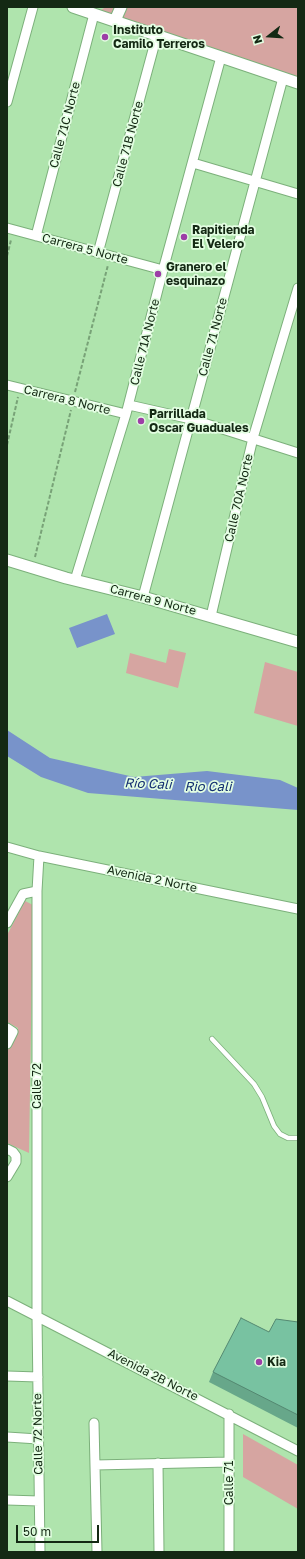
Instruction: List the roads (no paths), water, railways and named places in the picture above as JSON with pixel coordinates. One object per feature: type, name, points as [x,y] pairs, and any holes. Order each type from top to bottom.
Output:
[{"type":"street","points":[[7,102],[33,7]]},
{"type":"street","points":[[73,7],[298,83]]},
{"type":"street","points":[[94,14],[106,7]]},
{"type":"street","points":[[118,22],[117,16],[121,7]]},
{"type":"street","name":"Calle 71C Norte","points":[[36,236],[94,14]]},
{"type":"street","name":"Calle 71B Norte","points":[[98,253],[157,35]]},
{"type":"street","name":"Calle 71A Norte","points":[[75,580],[128,410],[163,270],[221,57]]},
{"type":"street","name":"Calle 71 Norte","points":[[144,597],[283,78]]},
{"type":"street","points":[[193,162],[298,194]]},
{"type":"street","name":"Carrera 5 Norte","points":[[10,229],[163,270]]},
{"type":"street","name":"Calle 70A Norte","points":[[211,616],[253,438],[298,288]]},
{"type":"street","name":"Carrera 8 Norte","points":[[7,385],[20,389],[128,410],[191,419],[298,453]]},
{"type":"street","name":"Carrera 9 Norte","points":[[7,560],[75,580],[144,597],[298,642]]},
{"type":"street","name":"Avenida 2 Norte","points":[[7,847],[39,856],[298,909]]},
{"type":"street","name":"Calle 72","points":[[37,1316],[37,891],[39,856]]},
{"type":"street","points":[[7,923],[23,894],[37,891]]},
{"type":"street","points":[[7,1044],[10,1030]]},
{"type":"street","points":[[7,1149],[13,1152],[16,1156],[16,1162],[7,1177]]},
{"type":"street","name":"Avenida 2B Norte","points":[[7,1301],[229,1414],[298,1451]]},
{"type":"street","name":"Calle 72 Norte","points":[[37,1316],[40,1552]]},
{"type":"street","points":[[7,1376],[38,1377]]},
{"type":"street","name":"Calle 71","points":[[229,1414],[229,1552]]},
{"type":"street","points":[[94,1423],[98,1552]]},
{"type":"street","points":[[7,1437],[38,1439]]},
{"type":"street","points":[[95,1465],[229,1462]]},
{"type":"street","points":[[158,1464],[159,1552]]},
{"type":"street","points":[[7,1500],[39,1501]]},
{"type":"lane","points":[[212,1040],[254,1084],[262,1097],[274,1126],[280,1134],[288,1138],[298,1138]]},
{"type":"water","points":[[107,614],[115,634],[77,648],[69,628]]},
{"type":"water","name":"Rio Cali","points":[[7,730],[50,758],[134,777],[207,771],[280,780],[298,788],[298,810],[88,793],[41,777],[7,756]]},
{"type":"place","name":"Instituto Camilo Terreros","points":[[105,37]]},
{"type":"place","name":"Rapitienda El Velero","points":[[184,237]]},
{"type":"place","name":"Granero el esquinazo","points":[[158,274]]},
{"type":"place","name":"Parrillada Oscar Guaduales","points":[[141,421]]},
{"type":"place","name":"Kia","points":[[259,1362]]},
{"type":"water label","name":"Río Cali","points":[[148,784]]}]
